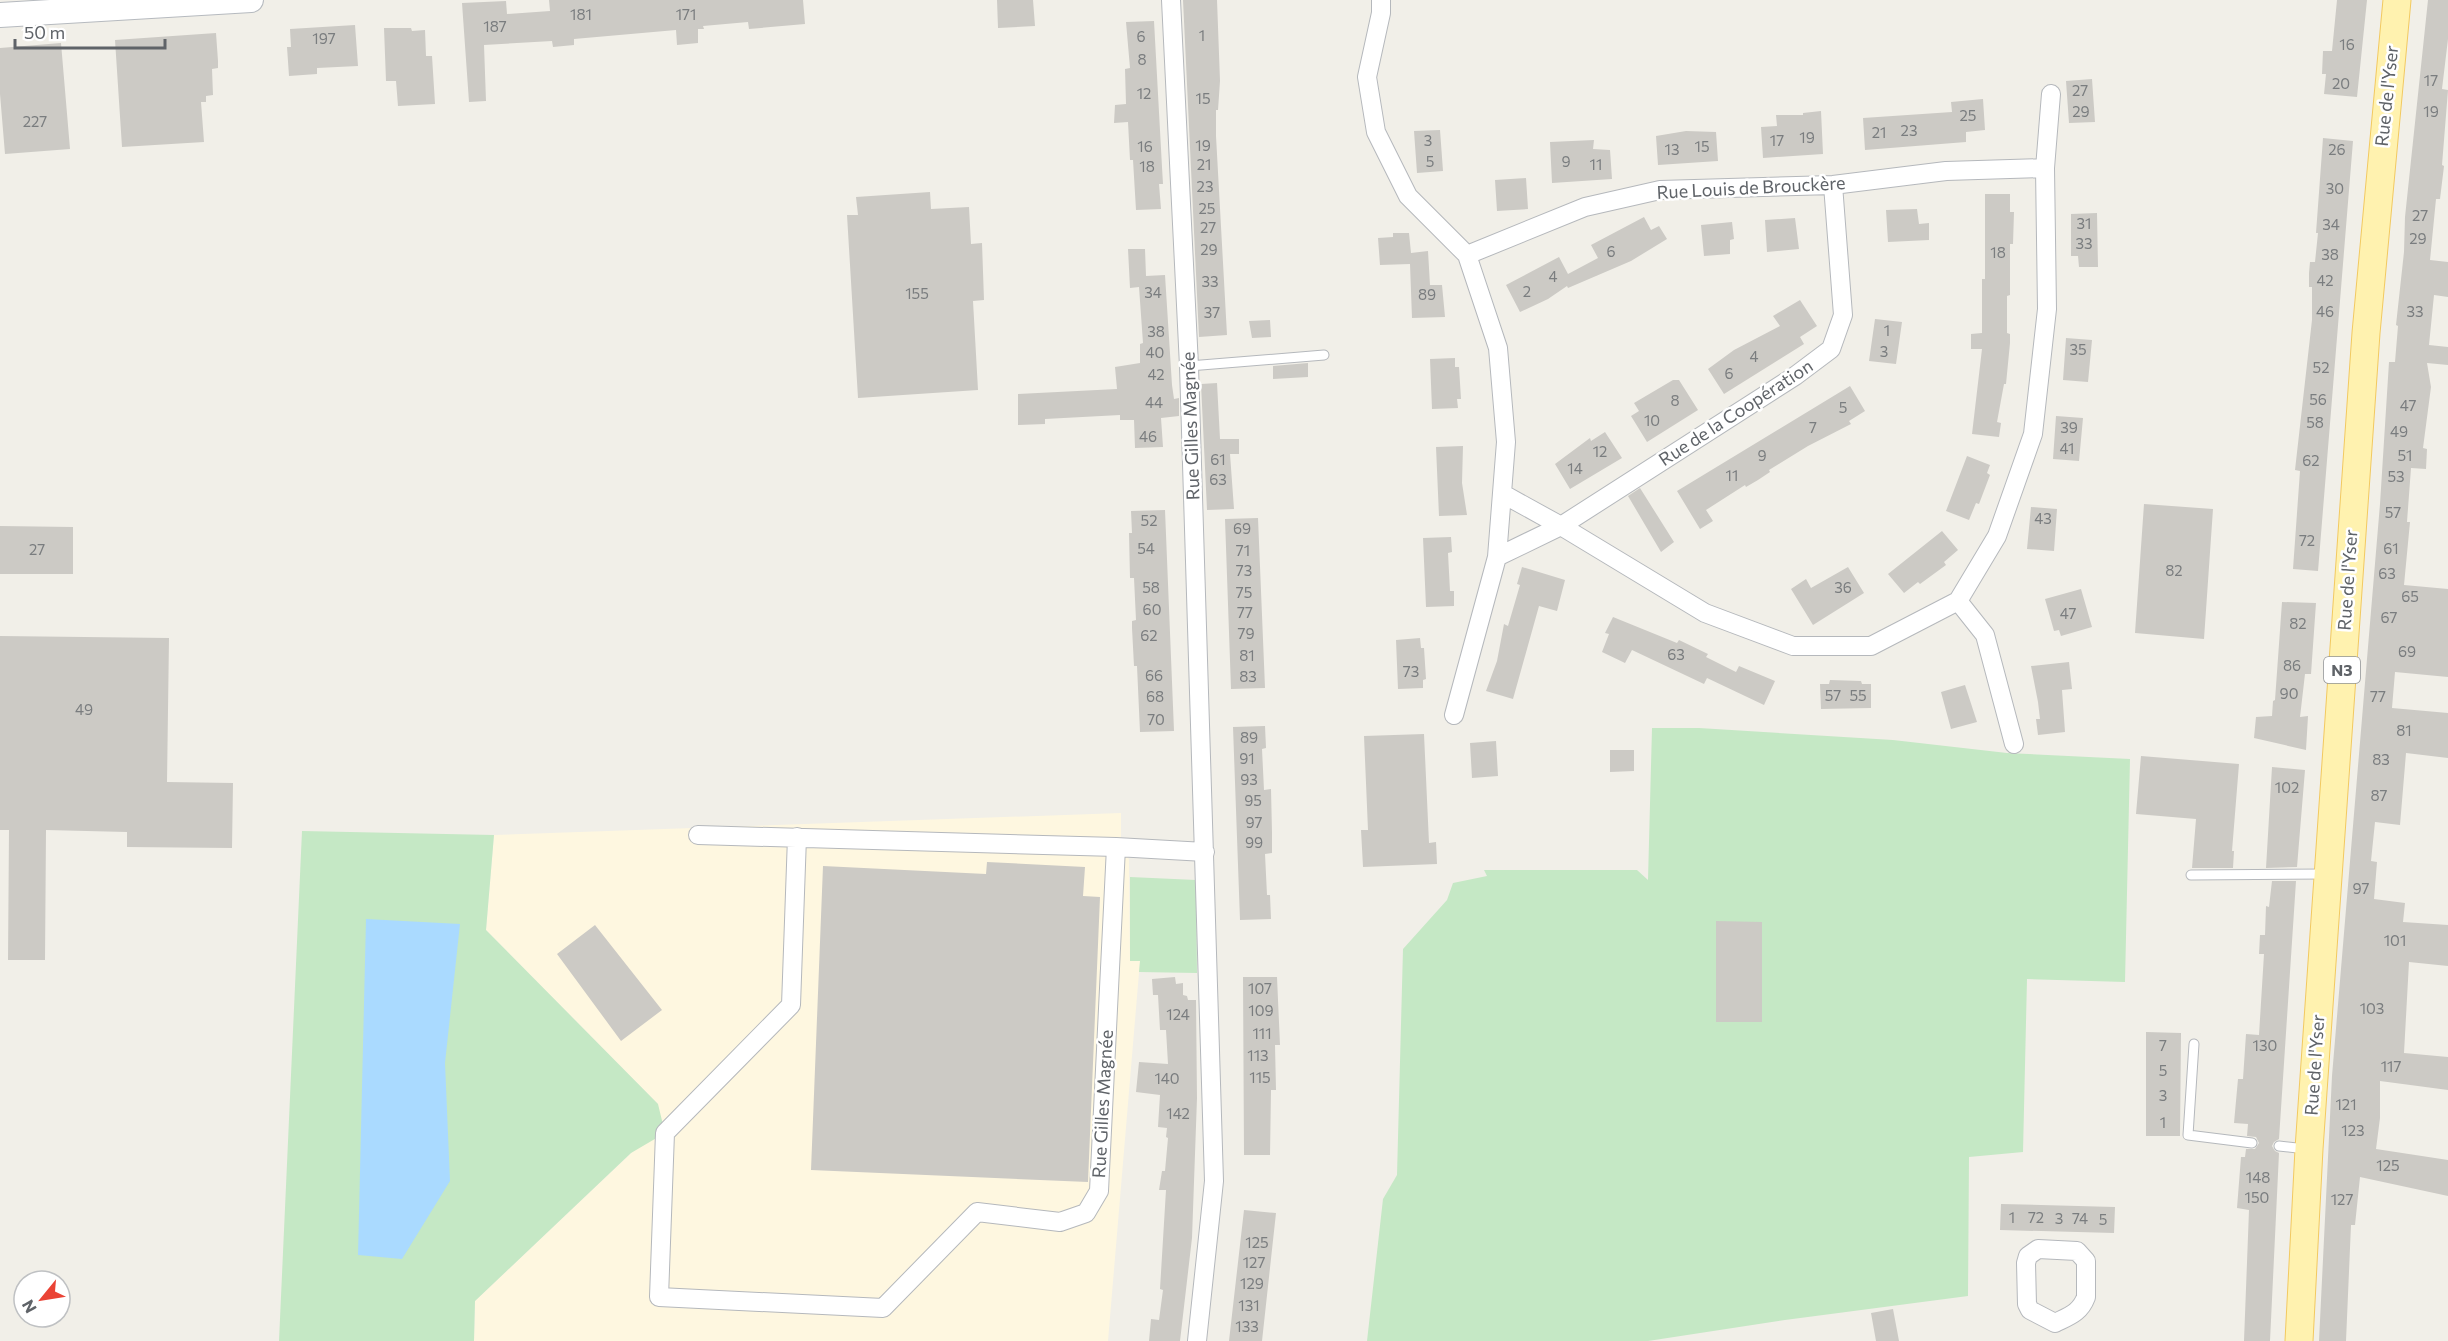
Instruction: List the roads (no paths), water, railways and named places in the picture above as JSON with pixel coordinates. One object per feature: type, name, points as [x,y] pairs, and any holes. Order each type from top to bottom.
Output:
[{"type":"main road","points":[[0,15],[251,0]]},
{"type":"main road","name":"Rue de l'Yser","points":[[2299,1341],[2309,1149],[2366,333],[2397,0]]},
{"type":"street","name":"Rue Gilles Magnée","points":[[1171,0],[1189,366],[1214,1181],[1197,1341]]},
{"type":"street","points":[[1381,0],[1381,13],[1367,77],[1376,132],[1408,196],[1467,255],[1498,348],[1506,442],[1497,557],[1455,715]]},
{"type":"street","points":[[1503,494],[1561,526],[1705,613],[1792,646],[1871,646],[1958,601],[1997,536],[2033,434],[2047,309],[2045,168],[2051,94]]},
{"type":"street","name":"Rue Louis de Brouckère","points":[[1467,255],[1585,207],[1660,190],[1833,185],[1946,171],[2045,168]]},
{"type":"street","name":"Rue de la Coopération","points":[[1497,557],[1561,526],[1795,376],[1831,350],[1842,315],[1833,185]]},
{"type":"street","points":[[1958,601],[1985,635],[2014,744]]},
{"type":"street","points":[[699,835],[1116,847],[1205,852]]},
{"type":"street","name":"Rue Gilles Magnée","points":[[797,837],[791,1005],[665,1133],[659,1297],[883,1308],[977,1212],[1060,1222],[1086,1213],[1099,1191],[1116,847]]},
{"type":"street","points":[[2038,1249],[2077,1251],[2086,1261],[2086,1297],[2080,1310],[2054,1332],[2030,1310],[2027,1304],[2026,1263],[2028,1256],[2038,1249]]},
{"type":"lane","points":[[1189,366],[1324,355]]},
{"type":"lane","points":[[2191,875],[2328,874]]},
{"type":"lane","points":[[2194,1044],[2188,1135],[2252,1143]]},
{"type":"lane","points":[[2279,1146],[2309,1149]]},
{"type":"water","points":[[366,919],[460,924],[445,1063],[450,1181],[402,1259],[358,1255]]}]
